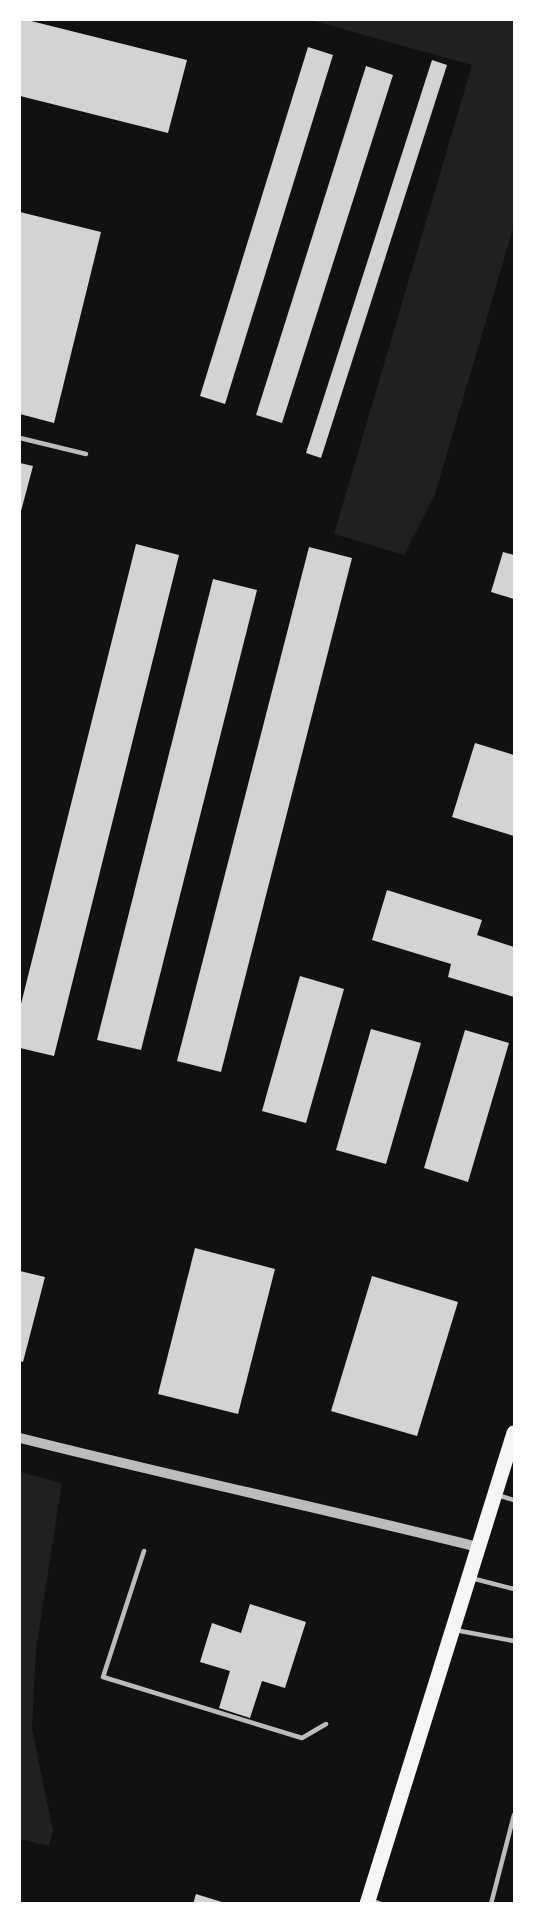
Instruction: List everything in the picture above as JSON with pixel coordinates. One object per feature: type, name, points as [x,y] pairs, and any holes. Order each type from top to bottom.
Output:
[{"type":"main road","points":[[372,1902],[452,1629],[514,1433]]},
{"type":"street","points":[[20,1438],[155,1472],[288,1501],[478,1547]]},
{"type":"lane","points":[[20,438],[87,454]]},
{"type":"lane","points":[[495,1494],[514,1500]]},
{"type":"lane","points":[[144,1551],[103,1677],[302,1738],[326,1724]]},
{"type":"lane","points":[[468,1577],[514,1589]]},
{"type":"lane","points":[[452,1629],[514,1641]]},
{"type":"lane","points":[[491,1904],[514,1815]]},
{"type":"shaded area","points":[[310,20],[514,20],[514,225],[435,494],[404,555],[334,534],[472,65]]},
{"type":"shaded area","points":[[20,1472],[62,1483],[36,1649],[32,1729],[53,1831],[49,1846],[20,1839]]},
{"type":"building","points":[[20,20],[187,60],[168,133],[20,96]]},
{"type":"building","points":[[308,47],[333,55],[225,404],[200,396]]},
{"type":"building","points":[[432,60],[447,65],[321,458],[306,453]]},
{"type":"building","points":[[366,66],[393,75],[282,423],[256,415]]},
{"type":"building","points":[[20,212],[101,232],[54,423],[20,414]]},
{"type":"building","points":[[20,463],[33,466],[20,515]]},
{"type":"building","points":[[136,544],[179,555],[54,1056],[20,1048],[20,1008]]},
{"type":"building","points":[[309,547],[352,558],[221,1072],[177,1061]]},
{"type":"building","points":[[503,552],[514,555],[514,599],[491,592]]},
{"type":"building","points":[[213,579],[257,590],[141,1050],[97,1040]]},
{"type":"building","points":[[475,743],[514,755],[514,836],[452,817]]},
{"type":"building","points":[[387,890],[482,920],[477,935],[514,947],[514,997],[448,977],[451,964],[372,940]]},
{"type":"building","points":[[300,976],[344,989],[306,1123],[262,1111]]},
{"type":"building","points":[[371,1029],[421,1043],[386,1164],[336,1150]]},
{"type":"building","points":[[465,1030],[509,1043],[468,1182],[424,1168]]},
{"type":"building","points":[[195,1248],[275,1269],[238,1414],[158,1394]]},
{"type":"building","points":[[20,1271],[45,1277],[23,1362],[20,1361]]},
{"type":"building","points":[[372,1276],[458,1302],[417,1436],[331,1411]]},
{"type":"building","points":[[250,1604],[306,1622],[285,1688],[262,1681],[250,1718],[219,1708],[230,1671],[200,1662],[212,1623],[241,1633]]},
{"type":"building","points":[[196,1894],[225,1903],[225,1904],[193,1904]]}]
